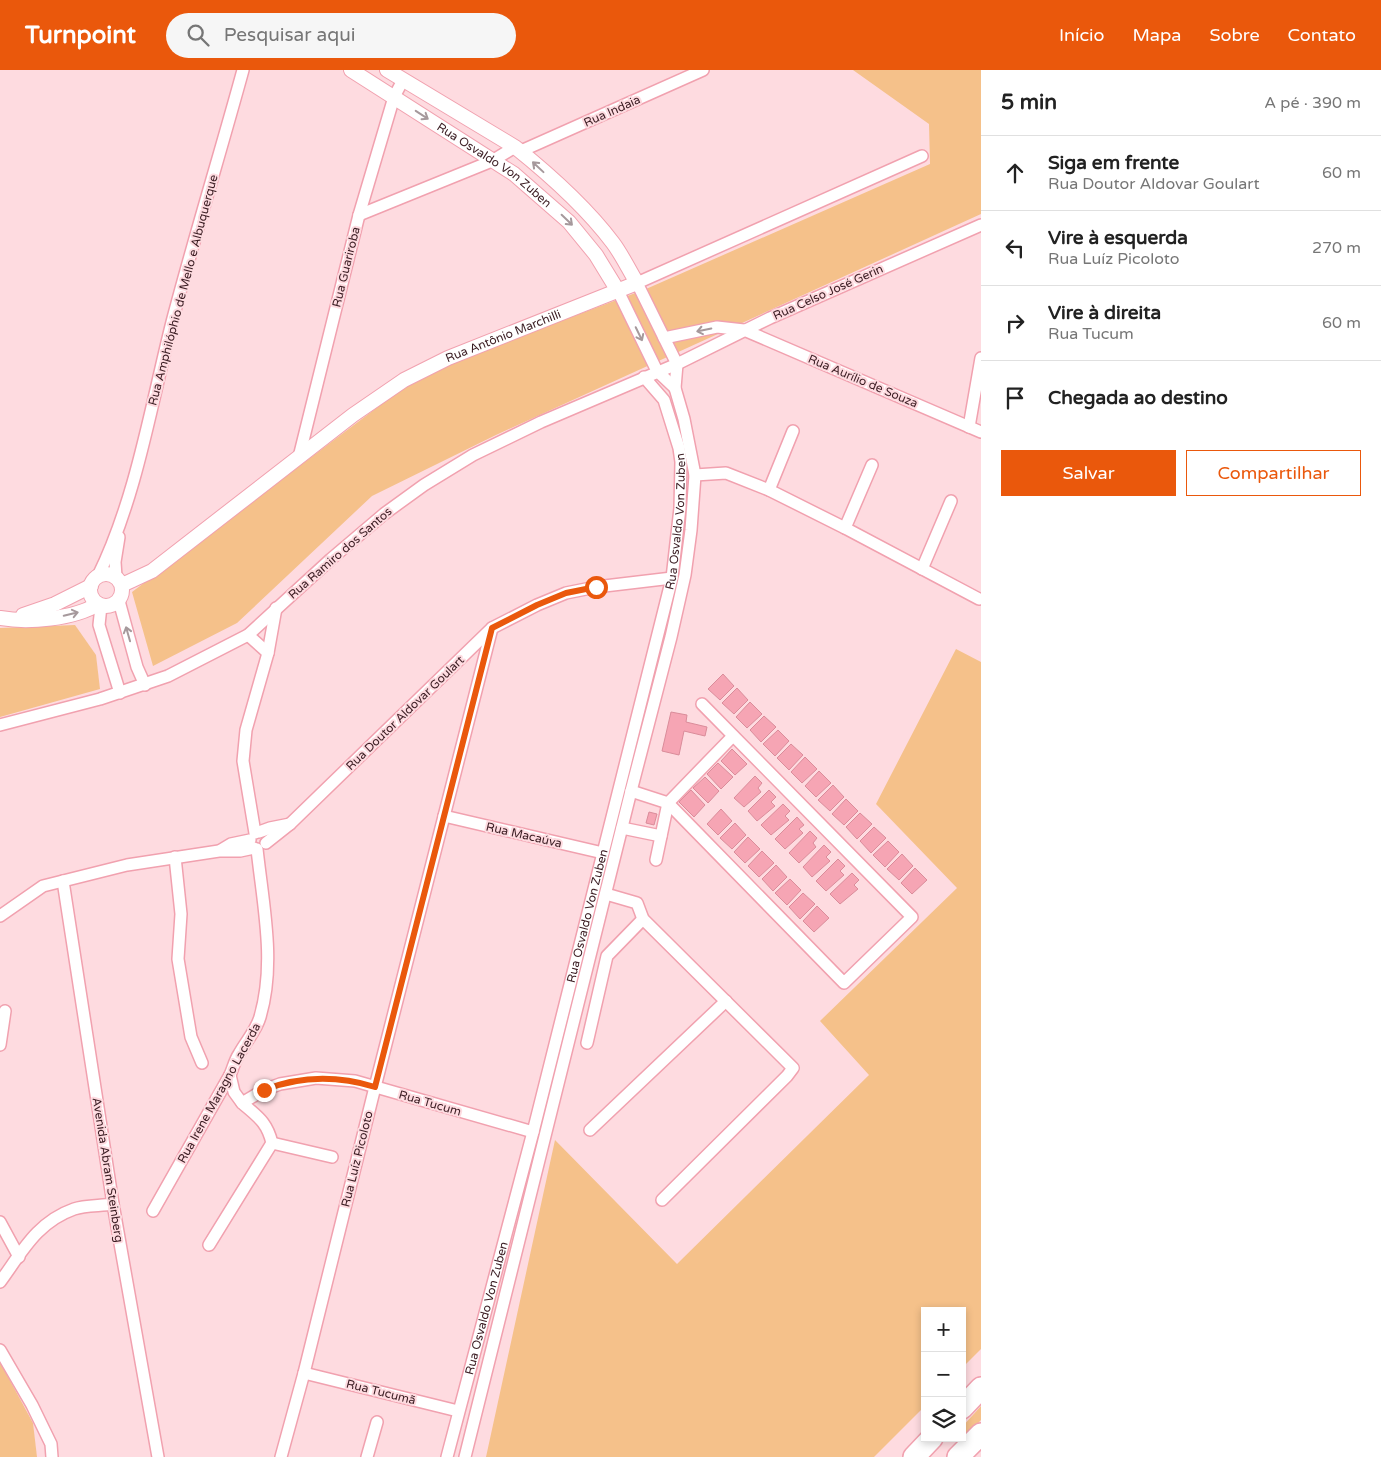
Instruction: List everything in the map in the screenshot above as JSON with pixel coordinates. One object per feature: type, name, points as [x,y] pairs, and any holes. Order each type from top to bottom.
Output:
[{"type":"highway","points":[[966,1404],[981,1388]]},
{"type":"highway","points":[[958,1457],[981,1434]]},
{"type":"highway","points":[[914,1457],[928,1442]]},
{"type":"highway","points":[[968,1457],[981,1442]]},
{"type":"street","name":"Rua Amphilóphio de Mello e Albuquerque","points":[[94,581],[105,562],[124,510],[138,463],[173,320],[243,70]]},
{"type":"street","name":"Rua Osvaldo Von Zuben","points":[[351,70],[514,174],[569,222],[596,255],[618,291],[657,371],[675,388]]},
{"type":"street","name":"Rua Osvaldo Von Zuben","points":[[387,70],[518,149],[583,209],[613,243],[638,283],[677,364],[675,388],[684,420],[695,475],[685,575],[672,637],[631,790],[465,1457]]},
{"type":"street","name":"Rua Indaia","points":[[359,214],[492,161],[703,70]]},
{"type":"street","name":"Rua Guariroba","points":[[299,457],[359,214],[394,97],[403,80]]},
{"type":"street","name":"Rua Antônio Marchilli","points":[[119,581],[152,571],[353,415],[404,380],[448,358],[638,283],[922,156]]},
{"type":"street","name":"Rua Celso José Gerin","points":[[677,364],[744,330],[981,225]]},
{"type":"street","points":[[664,338],[717,327],[744,330]]},
{"type":"street","name":"Rua Aurílio de Souza","points":[[744,330],[981,432]]},
{"type":"street","points":[[969,427],[981,358]]},
{"type":"street","name":"Rua Ramiro dos Santos","points":[[0,725],[145,685],[168,676],[248,635],[276,608],[384,514],[424,485],[482,451],[541,422],[677,364]]},
{"type":"street","name":"Rua Osvaldo Von Zuben","points":[[447,1457],[533,1132],[672,578],[680,508],[681,462],[679,448],[664,400],[644,377]]},
{"type":"street","points":[[769,490],[794,431]]},
{"type":"street","points":[[845,528],[872,464]]},
{"type":"street","points":[[695,475],[726,473],[769,490],[978,599]]},
{"type":"street","points":[[922,569],[951,501]]},
{"type":"street","name":"Rua Amphilóphio de Mello e Albuquerque","points":[[119,581],[115,562],[124,510]]},
{"type":"street","points":[[4,619],[55,604],[107,574],[119,581],[123,590],[119,601],[137,667],[145,685]]},
{"type":"street","name":"Rua Doutor Aldovar Goulart","points":[[0,916],[43,886],[127,865],[219,851],[231,844],[257,841],[270,828],[290,824],[492,628],[537,605],[566,593],[596,587],[672,578]]},
{"type":"street","points":[[94,581],[90,593],[93,599],[102,606]]},
{"type":"street","points":[[4,619],[36,619],[62,616],[113,605],[119,601]]},
{"type":"street","points":[[102,606],[99,625],[123,692]]},
{"type":"street","name":"Rua Irene Maragno Lacerda","points":[[153,1211],[230,1075],[238,1055],[260,1019],[269,965],[257,841],[243,761],[246,730],[268,653],[276,608]]},
{"type":"street","name":"Rua Luíz Picoloto","points":[[281,1457],[304,1373],[492,628]]},
{"type":"street","points":[[248,635],[268,653]]},
{"type":"street","points":[[631,790],[668,803],[844,983],[912,916],[702,704]]},
{"type":"street","points":[[656,860],[668,803],[734,736]]},
{"type":"street","name":"Rua Macaúva","points":[[444,816],[603,853]]},
{"type":"street","points":[[622,828],[661,836]]},
{"type":"street","points":[[175,857],[181,914],[178,959],[191,1037],[202,1063]]},
{"type":"street","name":"Avenida Abram Steinberg","points":[[62,882],[113,1204],[158,1457]]},
{"type":"street","points":[[606,894],[637,903],[643,919],[793,1068],[662,1200]]},
{"type":"street","points":[[587,1043],[607,956],[643,919]]},
{"type":"street","points":[[590,1130],[726,1001]]},
{"type":"street","points":[[0,1045],[5,1012]]},
{"type":"street","points":[[209,1245],[272,1143],[269,1130],[242,1103],[234,1092],[230,1075]]},
{"type":"street","name":"Rua Tucum","points":[[242,1103],[264,1090],[280,1084],[316,1078],[355,1081],[533,1132]]},
{"type":"street","points":[[272,1143],[332,1157]]},
{"type":"street","points":[[0,1282],[37,1232],[52,1219],[76,1208],[113,1204]]},
{"type":"street","points":[[0,1222],[18,1257]]},
{"type":"street","points":[[0,1350],[32,1405],[51,1444],[52,1457]]},
{"type":"street","name":"Rua Tucumã","points":[[304,1373],[458,1411]]},
{"type":"street","points":[[367,1457],[377,1422]]},
{"type":"shaded area","points":[[853,70],[981,70],[981,214],[496,435],[372,496],[237,623],[153,666],[132,592],[407,385],[470,355],[646,289],[930,164],[929,124]]},
{"type":"shaded area","points":[[75,625],[96,655],[100,689],[0,717],[0,628]]},
{"type":"shaded area","points":[[956,649],[981,662],[981,1349],[966,1364],[966,1307],[921,1307],[921,1410],[874,1457],[486,1457],[555,1140],[677,1264],[869,1075],[820,1021],[957,888],[876,804]]},
{"type":"shaded area","points":[[0,1362],[33,1423],[37,1457],[0,1457]]},
{"type":"shaded area","points":[[981,1406],[981,1420],[966,1436],[966,1423]]},
{"type":"building","points":[[723,674],[734,686],[720,700],[708,689]]},
{"type":"building","points":[[737,688],[748,700],[734,714],[722,703]]},
{"type":"building","points":[[750,702],[762,714],[747,728],[736,717]]},
{"type":"building","points":[[671,712],[687,715],[686,722],[707,727],[705,736],[684,731],[679,755],[662,751]]},
{"type":"building","points":[[764,716],[776,727],[761,742],[750,730]]},
{"type":"building","points":[[778,730],[789,741],[775,756],[763,744]]},
{"type":"building","points":[[791,744],[803,755],[789,770],[777,758]]},
{"type":"building","points":[[732,749],[747,764],[735,775],[721,761]]},
{"type":"building","points":[[805,757],[817,769],[802,783],[791,772]]},
{"type":"building","points":[[718,763],[733,777],[721,789],[707,774]]},
{"type":"building","points":[[819,771],[831,783],[816,797],[805,786]]},
{"type":"building","points":[[755,776],[762,783],[758,788],[761,792],[744,807],[734,798]]},
{"type":"building","points":[[705,777],[719,791],[708,803],[693,788]]},
{"type":"building","points":[[833,785],[844,797],[830,811],[818,800]]},
{"type":"building","points":[[691,790],[705,805],[694,817],[679,802]]},
{"type":"building","points":[[769,790],[776,797],[771,802],[775,806],[757,821],[748,811]]},
{"type":"building","points":[[846,799],[858,811],[844,825],[832,814]]},
{"type":"building","points":[[783,804],[790,811],[785,816],[789,820],[771,835],[761,825]]},
{"type":"building","points":[[721,809],[732,821],[718,835],[707,824]]},
{"type":"building","points":[[649,812],[657,814],[654,825],[646,823]]},
{"type":"building","points":[[860,813],[872,824],[857,839],[846,827]]},
{"type":"building","points":[[797,817],[804,825],[799,829],[803,833],[785,849],[775,839]]},
{"type":"building","points":[[735,823],[746,835],[732,849],[720,838]]},
{"type":"building","points":[[874,827],[886,838],[871,853],[860,841]]},
{"type":"building","points":[[810,831],[817,838],[813,843],[816,847],[799,863],[789,853]]},
{"type":"building","points":[[748,837],[760,849],[745,863],[734,852]]},
{"type":"building","points":[[888,841],[899,852],[885,867],[873,855]]},
{"type":"building","points":[[824,845],[831,852],[826,857],[830,861],[812,877],[803,867]]},
{"type":"building","points":[[762,851],[774,863],[759,877],[748,866]]},
{"type":"building","points":[[902,854],[913,866],[899,880],[887,869]]},
{"type":"building","points":[[838,859],[845,866],[840,871],[844,875],[826,891],[816,881]]},
{"type":"building","points":[[776,865],[787,877],[773,891],[762,879]]},
{"type":"building","points":[[915,868],[927,880],[912,894],[901,883]]},
{"type":"building","points":[[852,873],[859,880],[854,885],[858,889],[840,904],[830,894]]},
{"type":"building","points":[[790,879],[801,890],[787,905],[775,893]]},
{"type":"building","points":[[803,893],[815,904],[800,919],[789,907]]},
{"type":"building","points":[[817,906],[829,918],[814,932],[803,921]]},
{"type":"route","points":[[264,1090],[280,1084],[316,1078],[355,1081],[375,1087],[492,628],[537,605],[566,593],[596,587]]}]
